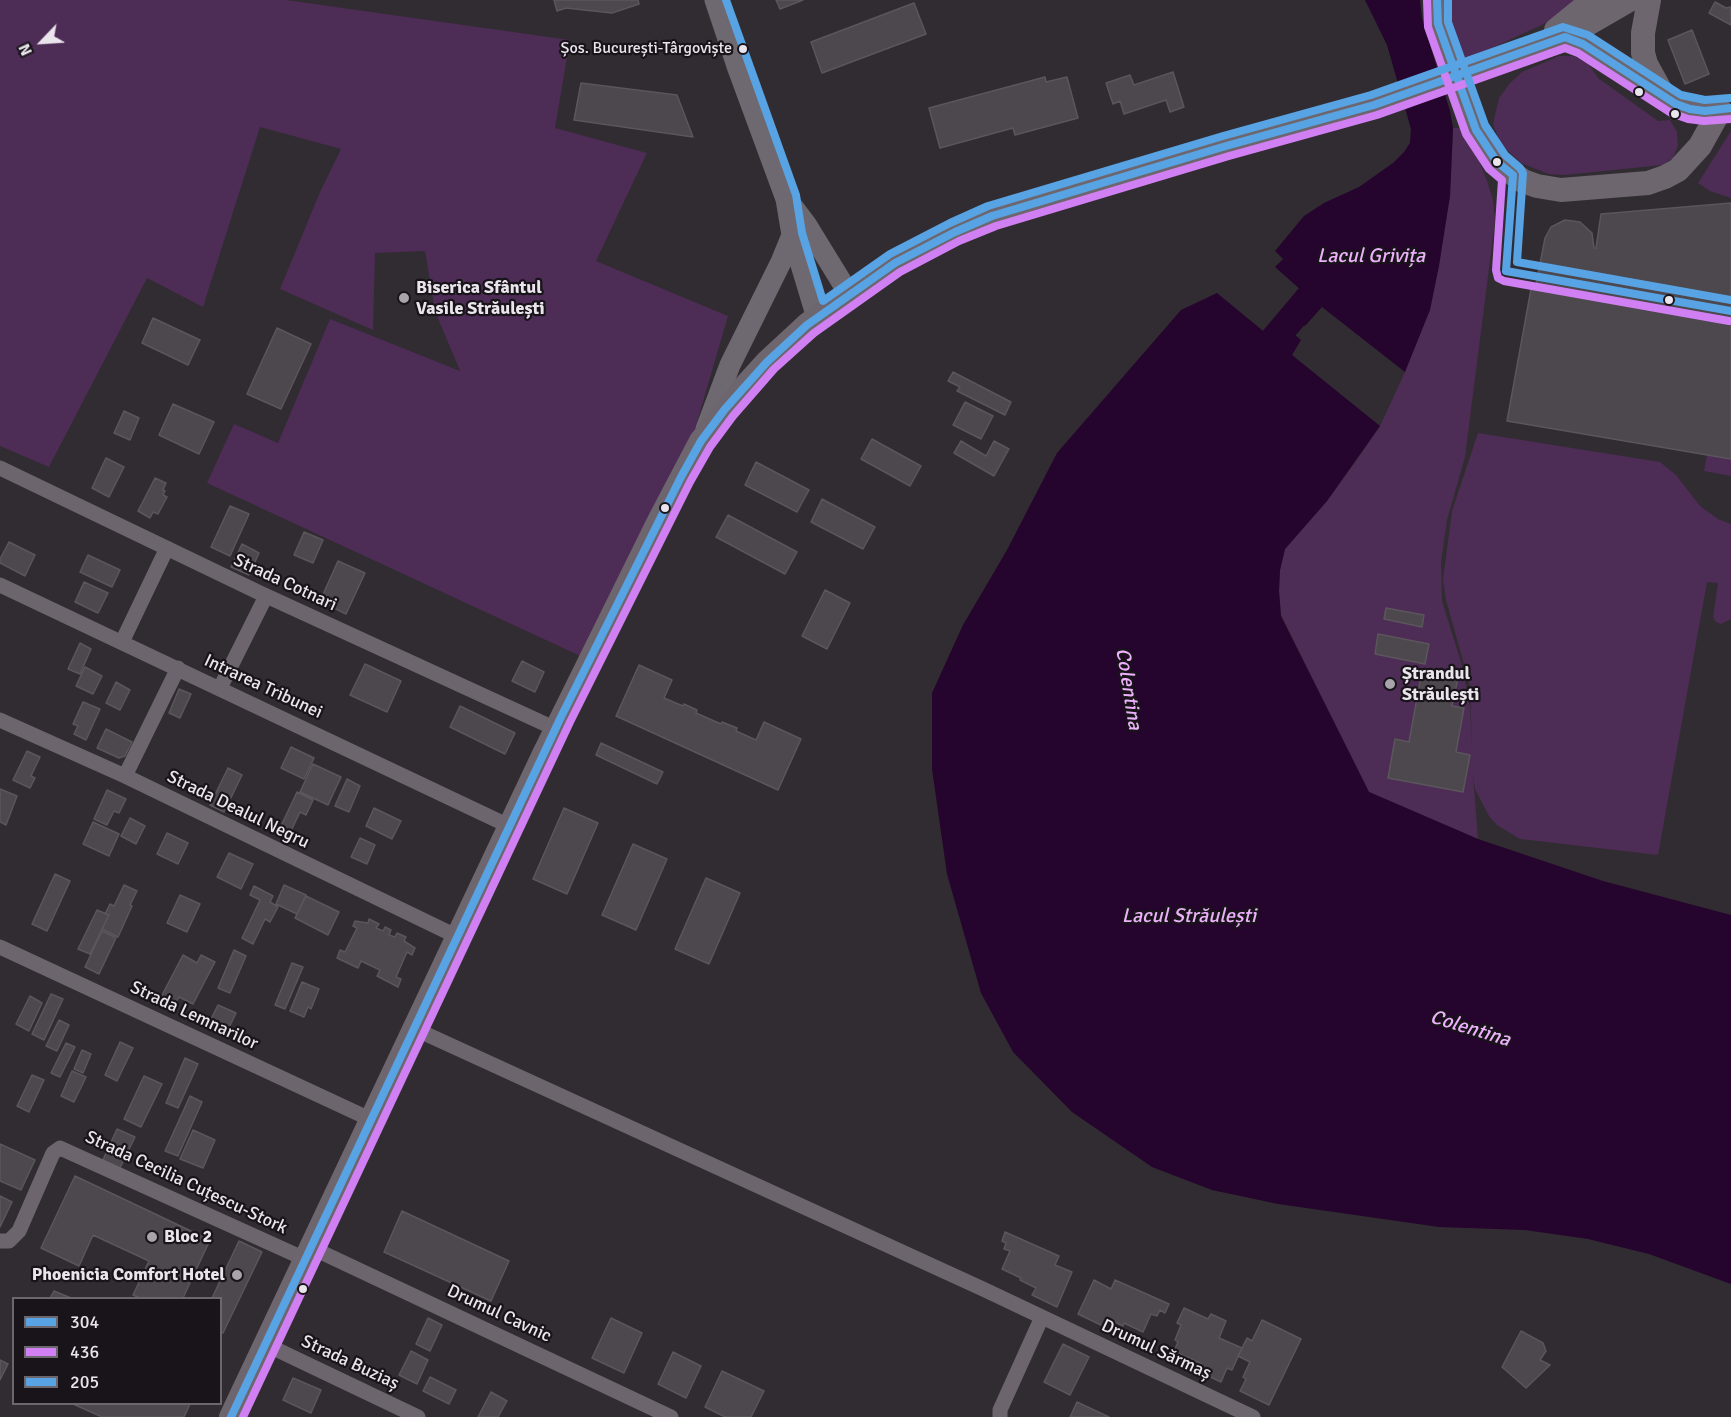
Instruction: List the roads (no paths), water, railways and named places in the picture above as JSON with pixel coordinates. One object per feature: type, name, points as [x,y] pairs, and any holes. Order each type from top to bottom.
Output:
[{"type":"main road","points":[[715,0],[786,199],[792,235],[817,318]]},
{"type":"main road","points":[[1437,0],[1438,24],[1476,130],[1497,162],[1523,181],[1561,190],[1648,183],[1665,177],[1677,170],[1700,146],[1725,109]]},
{"type":"main road","points":[[1516,55],[1548,36],[1593,0]]},
{"type":"main road","points":[[701,441],[767,362],[817,318],[895,263],[922,248],[992,216],[1215,149],[1374,105],[1491,65],[1565,37],[1629,0]]},
{"type":"main road","points":[[1649,0],[1643,33],[1643,53],[1646,64],[1665,97]]},
{"type":"main road","points":[[1565,37],[1583,44],[1665,97],[1690,109],[1705,111],[1725,109]]},
{"type":"main road","points":[[786,199],[806,224],[849,294]]},
{"type":"main road","points":[[231,1417],[509,826],[664,510],[701,441],[730,365],[792,235]]},
{"type":"street","name":"Strada Cotnari","points":[[0,468],[266,596],[556,729]]},
{"type":"street","points":[[123,642],[167,548]]},
{"type":"street","name":"Intrarea Tribunei","points":[[0,585],[509,826]]},
{"type":"street","points":[[220,688],[266,596]]},
{"type":"street","points":[[125,777],[178,668]]},
{"type":"street","name":"Strada Dealul Negru","points":[[0,720],[125,777],[458,937]]},
{"type":"street","name":"Strada Lemnarilor","points":[[0,947],[372,1120]]},
{"type":"street","name":"Drumul Sărmaș","points":[[415,1029],[1042,1317],[1253,1417]]},
{"type":"street","name":"Strada Cecilia Cuțescu-Stork","points":[[0,1241],[9,1241],[19,1230],[53,1153],[60,1148],[308,1253]]},
{"type":"street","name":"Drumul Cavnic","points":[[308,1253],[671,1417]]},
{"type":"street","points":[[1000,1417],[1000,1410],[1042,1317]]},
{"type":"street","name":"Strada Buziaș","points":[[265,1344],[417,1417]]},
{"type":"water","name":"Lacul Grivița","points":[[1365,0],[1420,0],[1422,18],[1453,128],[1450,196],[1439,266],[1430,310],[1405,372],[1322,307],[1305,326],[1285,308],[1301,290],[1275,267],[1283,259],[1275,251],[1304,216],[1324,203],[1359,187],[1393,163],[1410,143],[1411,129],[1387,45]]},
{"type":"water","name":"Lacul Străulești","points":[[1217,293],[1268,335],[1280,322],[1301,340],[1292,355],[1380,426],[1327,501],[1285,549],[1280,570],[1279,591],[1281,616],[1369,792],[1478,839],[1603,881],[1731,915],[1731,1284],[1649,1254],[1588,1239],[1525,1230],[1439,1227],[1278,1204],[1212,1190],[1152,1167],[1072,1112],[1013,1052],[981,993],[947,874],[932,769],[932,693],[963,625],[1007,550],[1057,453],[1181,310]]},
{"type":"waterway","name":"Colentina","points":[[1260,356],[1319,286]]},
{"type":"place","name":"Șos. București-Târgoviște","points":[[743,49]]},
{"type":"place","name":"Biserica Sfântul Vasile Străulești","points":[[404,298]]},
{"type":"place","name":"Ștrandul Străulești","points":[[1390,684]]},
{"type":"place","name":"Bloc 2","points":[[152,1237]]},
{"type":"place","name":"Phoenicia Comfort Hotel","points":[[237,1275]]}]
